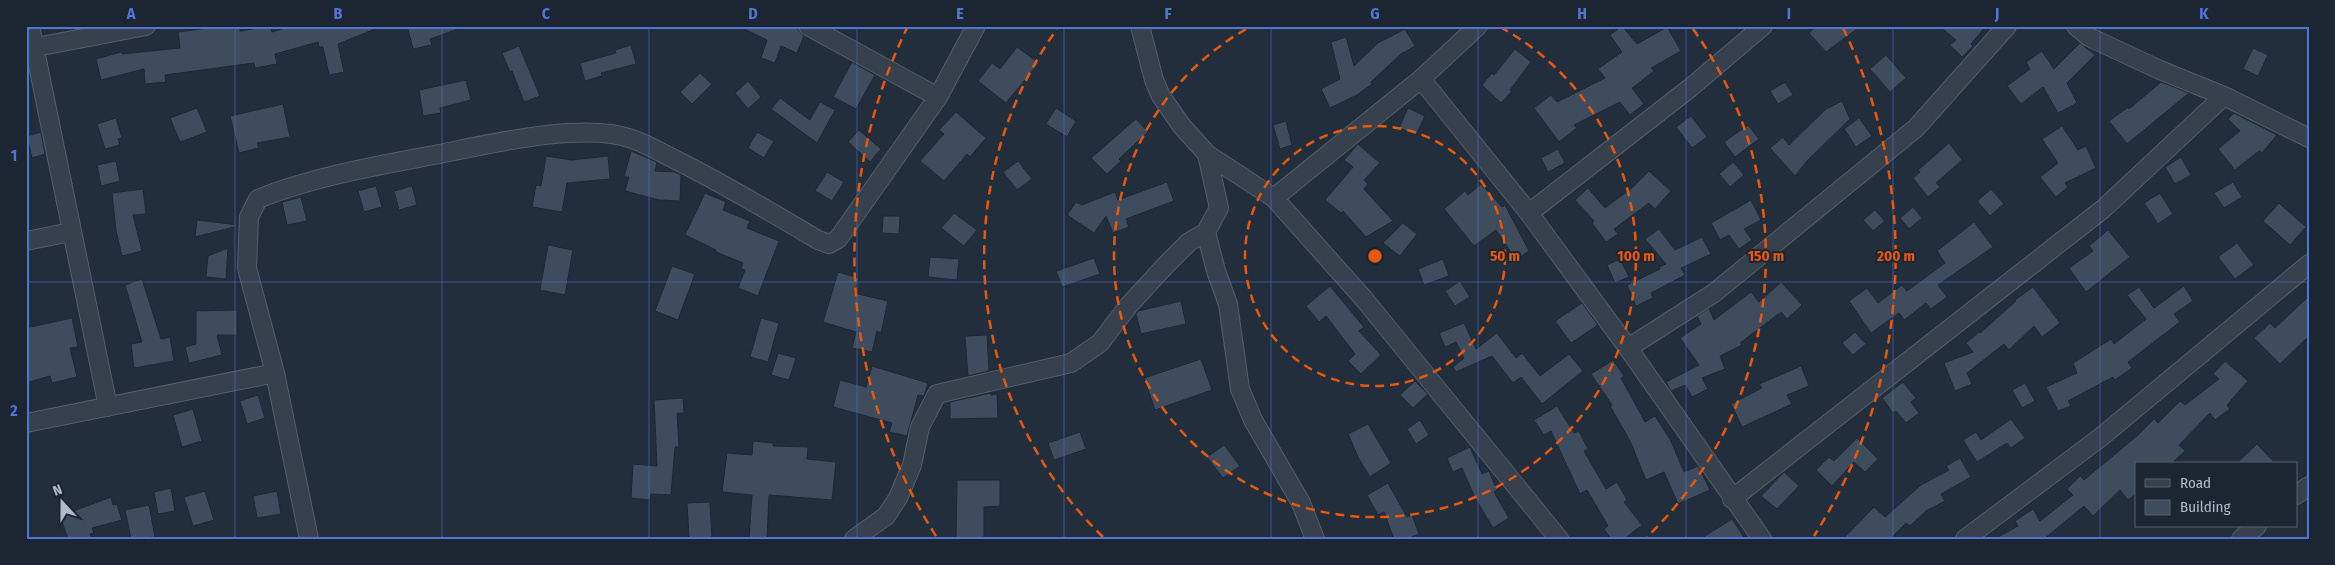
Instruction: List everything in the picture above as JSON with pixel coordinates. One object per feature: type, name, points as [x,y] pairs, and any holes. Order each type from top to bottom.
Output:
[{"type":"street","points":[[30,26],[30,48],[108,407]]},
{"type":"street","points":[[30,48],[146,26]]},
{"type":"street","points":[[808,26],[938,97]]},
{"type":"street","points":[[309,539],[275,373],[247,268],[249,217],[258,199],[278,191],[388,164],[498,142],[565,134],[601,133],[631,138],[732,188],[818,240],[829,244],[838,239],[938,97],[976,26]]},
{"type":"street","points":[[1140,26],[1160,96],[1206,154],[1274,198],[1364,298],[1559,539]]},
{"type":"street","points":[[1274,198],[1421,79],[1478,26]]},
{"type":"street","points":[[1529,213],[1690,88],[1763,26]]},
{"type":"street","points":[[1628,348],[1714,293],[1916,128],[2007,26]]},
{"type":"street","points":[[2076,26],[2088,37],[2160,70],[2224,96],[2309,138]]},
{"type":"street","points":[[1421,79],[1529,213],[1628,348],[1732,499],[1762,539]]},
{"type":"street","points":[[1732,499],[2103,209],[2224,96]]},
{"type":"street","points":[[854,539],[886,516],[898,498],[912,465],[920,427],[937,394],[1071,363],[1100,343],[1130,305],[1171,260],[1189,242],[1206,232],[1219,208],[1206,154]]},
{"type":"street","points":[[26,241],[71,232]]},
{"type":"street","points":[[1206,232],[1216,271],[1228,304],[1240,389],[1253,420],[1301,503],[1315,539]]},
{"type":"street","points":[[1966,539],[2102,437],[2309,264]]},
{"type":"street","points":[[26,424],[275,373]]},
{"type":"street","points":[[2298,494],[2309,486]]},
{"type":"street","points":[[2241,539],[2255,528]]},
{"type":"building","points":[[232,26],[233,29],[240,28],[240,31],[271,26],[272,32],[292,26],[380,27],[338,44],[344,72],[329,75],[323,47],[319,47],[318,42],[275,54],[277,64],[255,68],[254,63],[165,75],[166,82],[145,84],[144,69],[101,80],[96,59],[121,52],[122,54],[180,48],[178,32]]},
{"type":"building","points":[[407,26],[461,26],[461,28],[430,39],[432,45],[413,49]]},
{"type":"building","points":[[738,26],[795,26],[804,36],[797,53],[781,46],[775,63],[761,58],[767,40]]},
{"type":"building","points":[[1622,26],[1637,44],[1667,27],[1681,51],[1651,68],[1654,71],[1632,88],[1644,104],[1630,115],[1620,102],[1574,125],[1577,128],[1559,142],[1534,108],[1551,95],[1557,102],[1605,78],[1598,69],[1622,52],[1610,35]]},
{"type":"building","points":[[1816,26],[1861,26],[1826,52],[1809,33]]},
{"type":"building","points":[[1939,26],[1986,26],[1971,44],[1973,46],[1962,57],[1950,45],[1956,40]]},
{"type":"building","points":[[1405,29],[1415,46],[1401,54],[1371,82],[1372,84],[1357,95],[1330,108],[1321,89],[1340,79],[1331,42],[1346,37],[1354,66],[1378,43]]},
{"type":"building","points":[[2080,43],[2095,55],[2067,83],[2077,103],[2058,113],[2043,87],[2021,104],[2007,86],[2030,69],[2026,62],[2042,51],[2054,69]]},
{"type":"building","points":[[631,45],[636,64],[601,73],[602,76],[585,81],[580,63],[616,53],[615,50]]},
{"type":"building","points":[[519,46],[540,96],[524,102],[512,71],[510,72],[502,53]]},
{"type":"building","points":[[1017,47],[1039,63],[1006,103],[978,81],[992,63],[1000,69]]},
{"type":"building","points":[[2253,48],[2268,55],[2258,76],[2243,69]]},
{"type":"building","points":[[1515,49],[1531,62],[1510,90],[1512,91],[1501,103],[1482,85],[1492,73],[1494,75]]},
{"type":"building","points":[[1886,55],[1906,78],[1890,92],[1870,69]]},
{"type":"building","points":[[852,62],[875,75],[856,109],[833,97]]},
{"type":"building","points":[[700,73],[712,84],[692,104],[680,92]]},
{"type":"building","points":[[466,80],[471,100],[440,108],[441,113],[423,116],[419,90]]},
{"type":"building","points":[[748,81],[761,97],[748,109],[735,93]]},
{"type":"building","points":[[1785,82],[1793,95],[1778,104],[1770,91]]},
{"type":"building","points":[[2161,82],[2189,93],[2127,144],[2109,121],[2128,107],[2129,109]]},
{"type":"building","points":[[780,98],[810,120],[820,102],[835,110],[817,143],[771,109]]},
{"type":"building","points":[[1842,101],[1850,119],[1807,161],[1795,176],[1770,148],[1783,137],[1789,145],[1826,109]]},
{"type":"building","points":[[283,104],[290,137],[257,143],[259,148],[239,153],[230,116]]},
{"type":"building","points":[[197,108],[207,132],[180,142],[170,118]]},
{"type":"building","points":[[1056,108],[1076,121],[1067,137],[1046,124]]},
{"type":"building","points":[[1408,108],[1425,116],[1416,135],[1399,128]]},
{"type":"building","points":[[956,112],[986,138],[970,157],[967,154],[944,181],[920,161],[944,134],[939,130]]},
{"type":"building","points":[[2234,113],[2277,135],[2262,153],[2259,151],[2235,170],[2218,149],[2240,131],[2228,119]]},
{"type":"building","points":[[1691,116],[1707,137],[1692,148],[1676,127]]},
{"type":"building","points":[[116,118],[122,138],[118,139],[120,145],[105,149],[97,124]]},
{"type":"building","points":[[1859,118],[1872,136],[1856,147],[1844,129]]},
{"type":"building","points":[[1136,119],[1148,132],[1119,159],[1121,161],[1107,174],[1091,158]]},
{"type":"building","points":[[1286,121],[1292,145],[1280,149],[1273,125]]},
{"type":"building","points":[[1748,125],[1759,139],[1735,157],[1724,142]]},
{"type":"building","points":[[2062,126],[2078,150],[2086,146],[2096,168],[2065,183],[2068,187],[2056,197],[2040,177],[2058,163],[2042,139]]},
{"type":"building","points":[[859,130],[881,149],[870,162],[848,142]]},
{"type":"building","points":[[41,132],[45,154],[32,158],[27,136]]},
{"type":"building","points":[[757,132],[774,141],[764,158],[748,148]]},
{"type":"building","points":[[1949,143],[1962,160],[1936,183],[1940,187],[1928,197],[1913,178],[1920,172],[1918,170]]},
{"type":"building","points":[[1358,144],[1380,163],[1364,180],[1368,184],[1364,189],[1393,221],[1366,237],[1343,211],[1341,213],[1325,200],[1353,167],[1344,160]]},
{"type":"building","points":[[1558,149],[1565,163],[1548,172],[1541,158]]},
{"type":"building","points":[[631,151],[657,162],[655,171],[675,172],[681,175],[680,201],[659,200],[625,191],[629,177],[624,177]]},
{"type":"building","points":[[546,156],[572,160],[608,156],[610,179],[567,183],[562,212],[532,207],[536,185],[541,186]]},
{"type":"building","points":[[2181,157],[2191,175],[2175,184],[2165,167]]},
{"type":"building","points":[[116,161],[120,181],[101,186],[97,165]]},
{"type":"building","points":[[1018,161],[1032,179],[1017,190],[1003,172]]},
{"type":"building","points":[[1733,162],[1744,175],[1730,187],[1719,174]]},
{"type":"building","points":[[1649,171],[1671,191],[1655,209],[1649,203],[1614,229],[1618,234],[1606,242],[1592,223],[1594,221],[1575,200],[1588,188],[1605,208],[1633,187]]},
{"type":"building","points":[[827,172],[844,182],[832,201],[815,191]]},
{"type":"building","points":[[1167,182],[1174,201],[1126,219],[1129,227],[1113,233],[1106,216],[1094,233],[1067,215],[1076,202],[1082,205],[1115,192],[1118,200]]},
{"type":"building","points":[[2233,182],[2242,197],[2224,208],[2214,193]]},
{"type":"building","points":[[1481,184],[1502,207],[1505,205],[1529,251],[1516,260],[1496,230],[1474,246],[1444,209],[1465,191],[1468,195]]},
{"type":"building","points":[[376,186],[382,207],[364,212],[358,191]]},
{"type":"building","points":[[412,186],[417,205],[399,210],[394,191]]},
{"type":"building","points":[[143,189],[146,214],[133,215],[142,251],[122,256],[116,231],[112,193]]},
{"type":"building","points":[[1991,189],[2004,204],[1990,216],[1977,201]]},
{"type":"building","points":[[705,193],[726,202],[723,210],[750,221],[747,228],[779,241],[758,296],[738,288],[745,270],[741,269],[743,263],[716,252],[716,250],[685,235]]},
{"type":"building","points":[[2160,193],[2173,214],[2158,224],[2144,203]]},
{"type":"building","points":[[301,197],[307,221],[287,225],[282,202]]},
{"type":"building","points":[[1751,200],[1761,220],[1744,229],[1752,240],[1739,249],[1729,235],[1720,240],[1711,223]]},
{"type":"building","points":[[2279,203],[2306,227],[2290,245],[2263,221]]},
{"type":"building","points":[[1913,207],[1922,218],[1909,229],[1900,218]]},
{"type":"building","points":[[1875,210],[1885,221],[1873,231],[1863,220]]},
{"type":"building","points":[[954,213],[977,230],[964,246],[941,228]]},
{"type":"building","points":[[883,216],[900,216],[899,234],[882,233]]},
{"type":"building","points":[[197,220],[238,225],[238,226],[195,237]]},
{"type":"building","points":[[1974,222],[1993,247],[1938,285],[1947,297],[1931,309],[1926,303],[1904,320],[1899,313],[1871,333],[1849,301],[1867,288],[1878,303],[1902,285],[1907,291],[1945,263],[1937,251]]},
{"type":"building","points":[[1403,223],[1417,234],[1400,256],[1383,243]]},
{"type":"building","points":[[1659,229],[1675,250],[1702,237],[1711,254],[1681,268],[1685,275],[1651,293],[1653,298],[1636,306],[1627,285],[1660,269],[1659,267],[1666,264],[1645,239]]},
{"type":"building","points":[[2108,230],[2130,257],[2086,292],[2069,268],[2093,251],[2089,246]]},
{"type":"building","points":[[2237,243],[2254,265],[2235,279],[2218,257]]},
{"type":"building","points":[[548,245],[573,250],[565,295],[540,290]]},
{"type":"building","points":[[228,248],[226,279],[206,277],[208,256]]},
{"type":"building","points":[[930,257],[959,259],[957,280],[928,277]]},
{"type":"building","points":[[1094,258],[1100,274],[1062,287],[1056,271]]},
{"type":"building","points":[[1443,259],[1449,276],[1424,285],[1418,269]]},
{"type":"building","points":[[1620,259],[1629,277],[1615,283],[1607,265]]},
{"type":"building","points":[[672,266],[695,274],[678,320],[655,311]]},
{"type":"building","points":[[838,272],[859,278],[854,293],[888,301],[881,333],[877,331],[872,352],[852,348],[856,332],[823,322]]},
{"type":"building","points":[[142,279],[161,339],[170,337],[174,361],[134,368],[131,344],[142,342],[125,285]]},
{"type":"building","points":[[1460,281],[1470,297],[1455,306],[1445,291]]},
{"type":"building","points":[[1781,282],[1802,305],[1787,319],[1781,312],[1740,343],[1742,345],[1720,356],[1725,369],[1702,378],[1708,389],[1692,397],[1685,385],[1671,391],[1666,382],[1699,365],[1680,338],[1701,324],[1697,316],[1709,308],[1714,320],[1751,292],[1759,302]]},
{"type":"building","points":[[1330,286],[1364,327],[1359,331],[1381,355],[1361,374],[1348,361],[1355,354],[1326,316],[1319,322],[1306,306]]},
{"type":"building","points":[[2184,286],[2193,301],[2174,314],[2180,322],[2128,362],[2132,368],[2115,380],[2113,377],[2068,401],[2071,406],[2058,411],[2046,387],[2077,373],[2073,363],[2111,339],[2114,344],[2146,319],[2127,295],[2139,287],[2154,308]]},
{"type":"building","points":[[2033,287],[2060,323],[2042,337],[2034,326],[2009,350],[2004,344],[1967,373],[1972,384],[1955,391],[1944,363],[1973,352],[1966,343],[1980,333],[2015,300]]},
{"type":"building","points":[[2309,296],[2309,336],[2280,364],[2254,338],[2270,323],[2275,328]]},
{"type":"building","points":[[1181,301],[1186,324],[1141,334],[1136,314],[1138,311]]},
{"type":"building","points":[[1582,303],[1598,325],[1571,343],[1555,321]]},
{"type":"building","points":[[237,310],[237,335],[217,335],[222,355],[189,363],[185,347],[196,344],[196,311]]},
{"type":"building","points":[[72,318],[78,347],[70,348],[77,377],[52,383],[50,376],[26,383],[26,328]]},
{"type":"building","points":[[761,318],[779,323],[768,362],[750,357]]},
{"type":"building","points":[[1464,323],[1476,349],[1497,333],[1516,358],[1522,353],[1540,376],[1569,354],[1583,371],[1542,404],[1521,377],[1513,383],[1492,356],[1456,372],[1453,367],[1464,358],[1456,342],[1445,347],[1439,333]]},
{"type":"building","points":[[1855,332],[1866,344],[1853,355],[1842,343]]},
{"type":"building","points":[[987,335],[989,371],[968,376],[965,336]]},
{"type":"building","points":[[778,353],[796,358],[789,380],[771,375]]},
{"type":"building","points":[[1201,359],[1212,390],[1155,410],[1144,378]]},
{"type":"building","points":[[1613,360],[1624,376],[1621,378],[1645,422],[1655,416],[1670,439],[1684,472],[1698,466],[1710,490],[1678,504],[1664,472],[1646,480],[1630,441],[1610,406],[1612,405],[1591,374]]},
{"type":"building","points":[[2225,361],[2248,381],[2227,405],[2230,409],[2215,420],[2210,413],[2179,445],[2185,451],[2173,462],[2135,462],[2135,495],[2128,500],[2120,490],[2093,516],[2084,506],[2044,539],[1994,539],[2018,526],[2015,521],[2033,509],[2040,521],[2073,495],[2067,489],[2080,476],[2084,480],[2138,435],[2154,419],[2158,423],[2180,401],[2185,405],[2219,379],[2213,374]]},
{"type":"building","points":[[872,366],[928,383],[924,396],[918,395],[907,436],[889,432],[892,423],[833,407],[840,380],[866,387]]},
{"type":"building","points":[[1801,366],[1809,386],[1787,395],[1792,404],[1742,427],[1731,404],[1762,388],[1759,384]]},
{"type":"building","points":[[1415,381],[1428,394],[1413,408],[1400,395]]},
{"type":"building","points":[[1903,382],[1916,398],[1911,402],[1919,413],[1906,423],[1896,411],[1893,413],[1882,398]]},
{"type":"building","points":[[2025,383],[2035,401],[2022,408],[2012,390]]},
{"type":"building","points":[[991,393],[991,395],[997,394],[998,418],[950,419],[950,402]]},
{"type":"building","points":[[258,395],[265,418],[247,424],[240,401]]},
{"type":"building","points":[[683,398],[684,413],[677,413],[679,447],[675,447],[671,495],[651,494],[650,500],[631,498],[633,464],[657,466],[654,400]]},
{"type":"building","points":[[1557,406],[1574,433],[1579,431],[1588,449],[1584,451],[1606,489],[1617,482],[1627,500],[1624,502],[1642,525],[1624,539],[1611,539],[1604,529],[1608,526],[1587,490],[1580,494],[1551,431],[1544,435],[1534,420]]},
{"type":"building","points":[[193,409],[202,441],[182,447],[173,415]]},
{"type":"building","points":[[2011,419],[2025,438],[2011,448],[2007,443],[1977,462],[1963,440],[1976,432],[1981,440]]},
{"type":"building","points":[[1420,420],[1429,435],[1416,444],[1407,429]]},
{"type":"building","points":[[1368,424],[1391,463],[1370,477],[1359,459],[1348,434]]},
{"type":"building","points":[[1080,432],[1086,449],[1054,460],[1048,443]]},
{"type":"building","points":[[1857,438],[1878,459],[1865,472],[1854,462],[1832,486],[1816,470],[1829,457],[1834,461]]},
{"type":"building","points":[[753,441],[773,443],[773,446],[808,447],[807,459],[836,462],[832,500],[769,495],[767,539],[749,539],[752,495],[722,492],[727,453],[752,455]]},
{"type":"building","points":[[2257,444],[2274,462],[2238,462]]},
{"type":"building","points":[[1224,445],[1240,466],[1223,478],[1207,457]]},
{"type":"building","points":[[1470,447],[1482,474],[1489,471],[1497,490],[1494,492],[1509,518],[1493,528],[1475,498],[1462,468],[1453,472],[1447,458]]},
{"type":"building","points":[[1960,458],[1971,477],[1941,494],[1945,501],[1926,511],[1910,526],[1906,523],[1890,539],[1843,539],[1874,507],[1885,517],[1921,485],[1949,470],[1946,466]]},
{"type":"building","points":[[1784,472],[1799,486],[1777,509],[1761,496]]},
{"type":"building","points":[[957,480],[1000,480],[1000,506],[984,507],[984,539],[956,539]]},
{"type":"building","points":[[1388,483],[1407,517],[1412,515],[1419,534],[1407,539],[1394,539],[1384,512],[1378,515],[1367,495]]},
{"type":"building","points":[[171,488],[175,511],[158,514],[154,492]]},
{"type":"building","points":[[205,491],[214,520],[193,526],[184,497]]},
{"type":"building","points":[[277,491],[281,514],[257,518],[253,496]]},
{"type":"building","points":[[111,497],[113,505],[117,504],[122,520],[92,528],[94,533],[90,534],[92,539],[68,539],[60,516]]},
{"type":"building","points":[[710,502],[712,539],[689,539],[687,503]]},
{"type":"building","points":[[149,505],[155,537],[131,539],[125,510]]},
{"type":"building","points":[[1732,519],[1745,539],[1700,539]]}]
